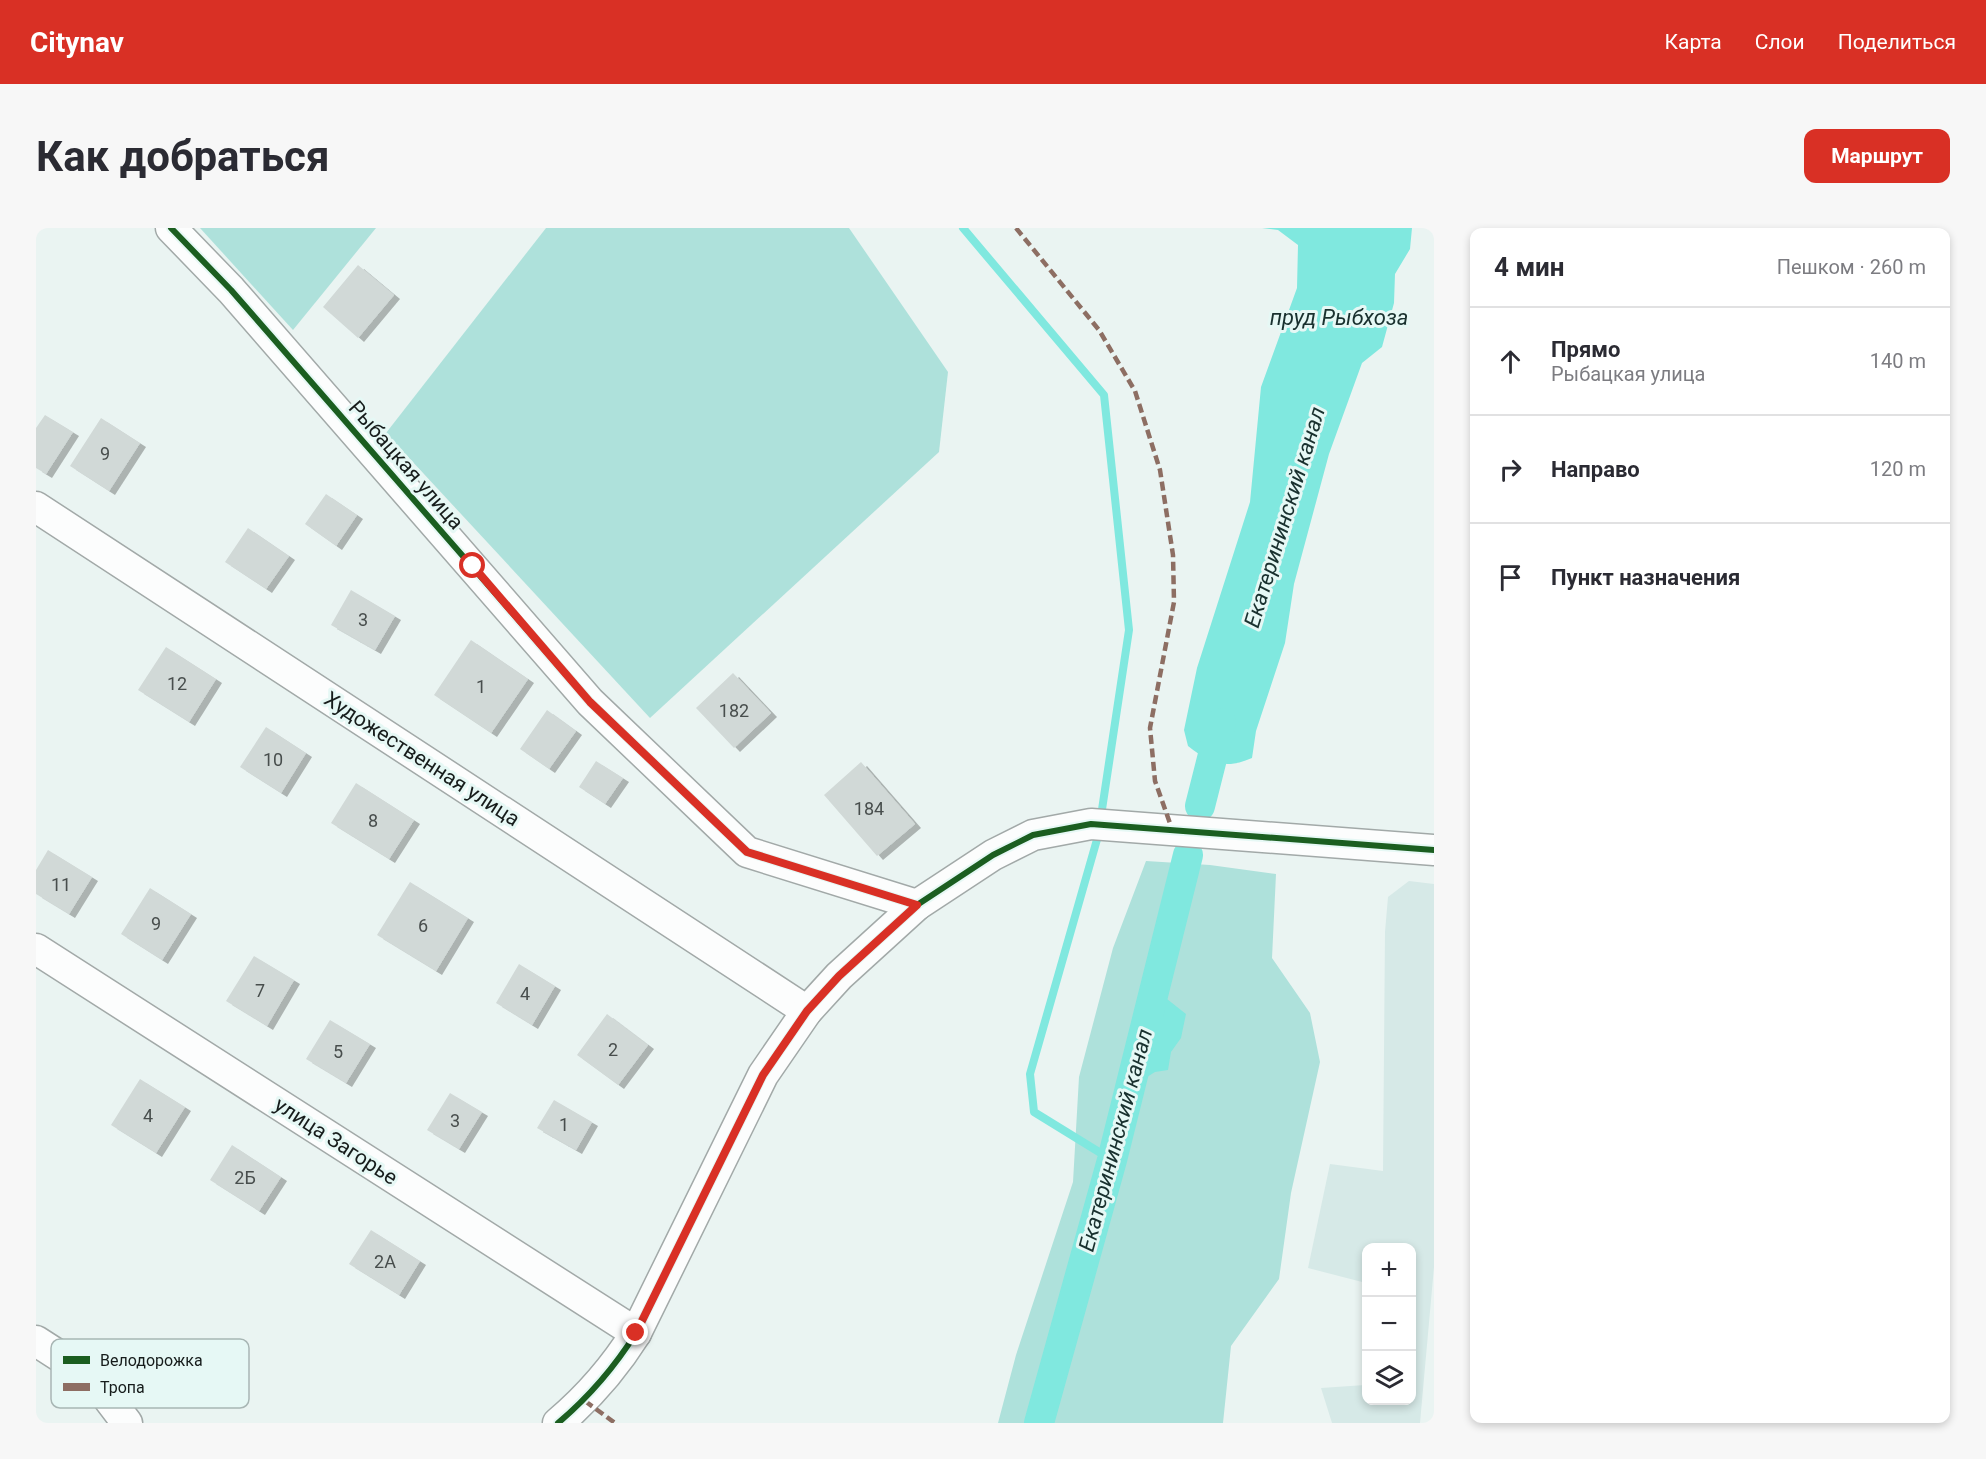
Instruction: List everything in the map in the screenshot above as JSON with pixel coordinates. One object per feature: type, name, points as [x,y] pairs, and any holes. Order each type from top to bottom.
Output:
[{"type":"street","name":"Рыбацкая улица","points":[[171,228],[231,290],[590,702],[747,852],[917,905]]},
{"type":"street","name":"Художественная улица","points":[[36,507],[807,1011]]},
{"type":"street","points":[[558,1423],[585,1401],[616,1366],[636,1333],[763,1075],[807,1011],[839,976],[917,905],[993,855],[1034,835],[1105,825],[1434,850]]},
{"type":"street","name":"улица Загорье","points":[[36,949],[636,1333]]},
{"type":"street","points":[[36,1341],[51,1351]]},
{"type":"street","points":[[116,1408],[127,1423]]},
{"type":"shaded area","points":[[200,228],[376,228],[293,330]]},
{"type":"shaded area","points":[[546,228],[849,228],[948,372],[939,452],[650,718],[386,433]]},
{"type":"shaded area","points":[[1146,861],[1210,865],[1276,874],[1272,958],[1310,1013],[1320,1062],[1291,1193],[1279,1279],[1231,1346],[1223,1423],[998,1423],[1016,1355],[1073,1182],[1079,1077],[1113,948]]},
{"type":"shaded area","points":[[1409,881],[1434,884],[1434,1267],[1420,1423],[1332,1423],[1321,1388],[1362,1385],[1362,1405],[1416,1405],[1416,1243],[1362,1243],[1362,1282],[1308,1268],[1330,1164],[1383,1171],[1385,932],[1388,897]]},
{"type":"water","name":"пруд Рыбхоза","points":[[1262,228],[1412,228],[1410,249],[1395,274],[1394,303],[1382,347],[1362,363],[1329,454],[1294,584],[1285,643],[1256,731],[1252,758],[1226,764],[1203,757],[1188,746],[1184,730],[1197,668],[1250,502],[1261,387],[1297,288],[1298,245],[1278,230]]},
{"type":"water","points":[[1167,999],[1186,1014],[1181,1038],[1171,1052],[1168,1070],[1155,1072],[1147,1077],[1134,1047],[1137,1031],[1146,1000]]},
{"type":"building","points":[[358,265],[394,295],[358,338],[323,307]]},
{"type":"building","points":[[45,415],[73,432],[46,474],[36,468],[36,428]]},
{"type":"building","points":[[101,418],[140,443],[109,491],[70,466]]},
{"type":"building","points":[[326,494],[357,515],[336,546],[305,524]]},
{"type":"building","points":[[248,528],[289,556],[266,589],[225,562]]},
{"type":"building","points":[[351,590],[395,616],[375,650],[331,625]]},
{"type":"building","points":[[471,640],[528,679],[491,733],[434,695]]},
{"type":"building","points":[[166,647],[216,679],[189,722],[138,690]]},
{"type":"building","points":[[733,673],[771,713],[734,748],[696,708]]},
{"type":"building","points":[[547,710],[576,731],[549,769],[520,749]]},
{"type":"building","points":[[266,727],[306,753],[281,793],[240,767]]},
{"type":"building","points":[[596,761],[623,778],[605,804],[579,787]]},
{"type":"building","points":[[861,762],[915,824],[877,856],[824,795]]},
{"type":"building","points":[[356,783],[414,820],[389,859],[331,823]]},
{"type":"building","points":[[48,850],[92,877],[69,914],[36,894],[36,870]]},
{"type":"building","points":[[410,882],[468,918],[436,971],[377,935]]},
{"type":"building","points":[[150,888],[191,914],[162,960],[121,934]]},
{"type":"building","points":[[254,956],[294,980],[267,1026],[226,1001]]},
{"type":"building","points":[[519,964],[555,986],[532,1025],[496,1003]]},
{"type":"building","points":[[607,1014],[648,1045],[618,1085],[577,1055]]},
{"type":"building","points":[[330,1020],[370,1044],[346,1083],[306,1059]]},
{"type":"building","points":[[140,1079],[185,1107],[156,1153],[111,1125]]},
{"type":"building","points":[[450,1093],[482,1112],[459,1149],[427,1130]]},
{"type":"building","points":[[554,1100],[592,1122],[576,1150],[537,1128]]},
{"type":"building","points":[[232,1145],[281,1177],[259,1211],[210,1180]]},
{"type":"building","points":[[371,1230],[420,1261],[399,1295],[349,1264]]},
{"type":"waterway","points":[[963,228],[1104,395],[1129,630],[1098,836],[1030,1074],[1034,1112],[1112,1160]]},
{"type":"waterway","name":"Екатерининский канал","points":[[1200,806],[1221,723]]},
{"type":"waterway","name":"Екатерининский канал","points":[[1039,1423],[1112,1160],[1188,855]]},
{"type":"marked path","points":[[1016,228],[1099,330],[1135,391],[1160,470],[1173,555],[1174,602],[1150,728],[1155,781],[1172,829]]},
{"type":"marked path","points":[[585,1401],[615,1423]]},
{"type":"cycle path","points":[[171,228],[231,290],[590,702],[747,852],[917,905]]},
{"type":"cycle path","points":[[558,1423],[601,1381],[636,1333],[763,1075],[807,1011],[839,976],[917,905],[993,855],[1033,835],[1091,824],[1434,850]]},
{"type":"route","points":[[473,566],[590,702],[747,852],[917,905],[839,976],[807,1011],[763,1075],[636,1333]]}]
